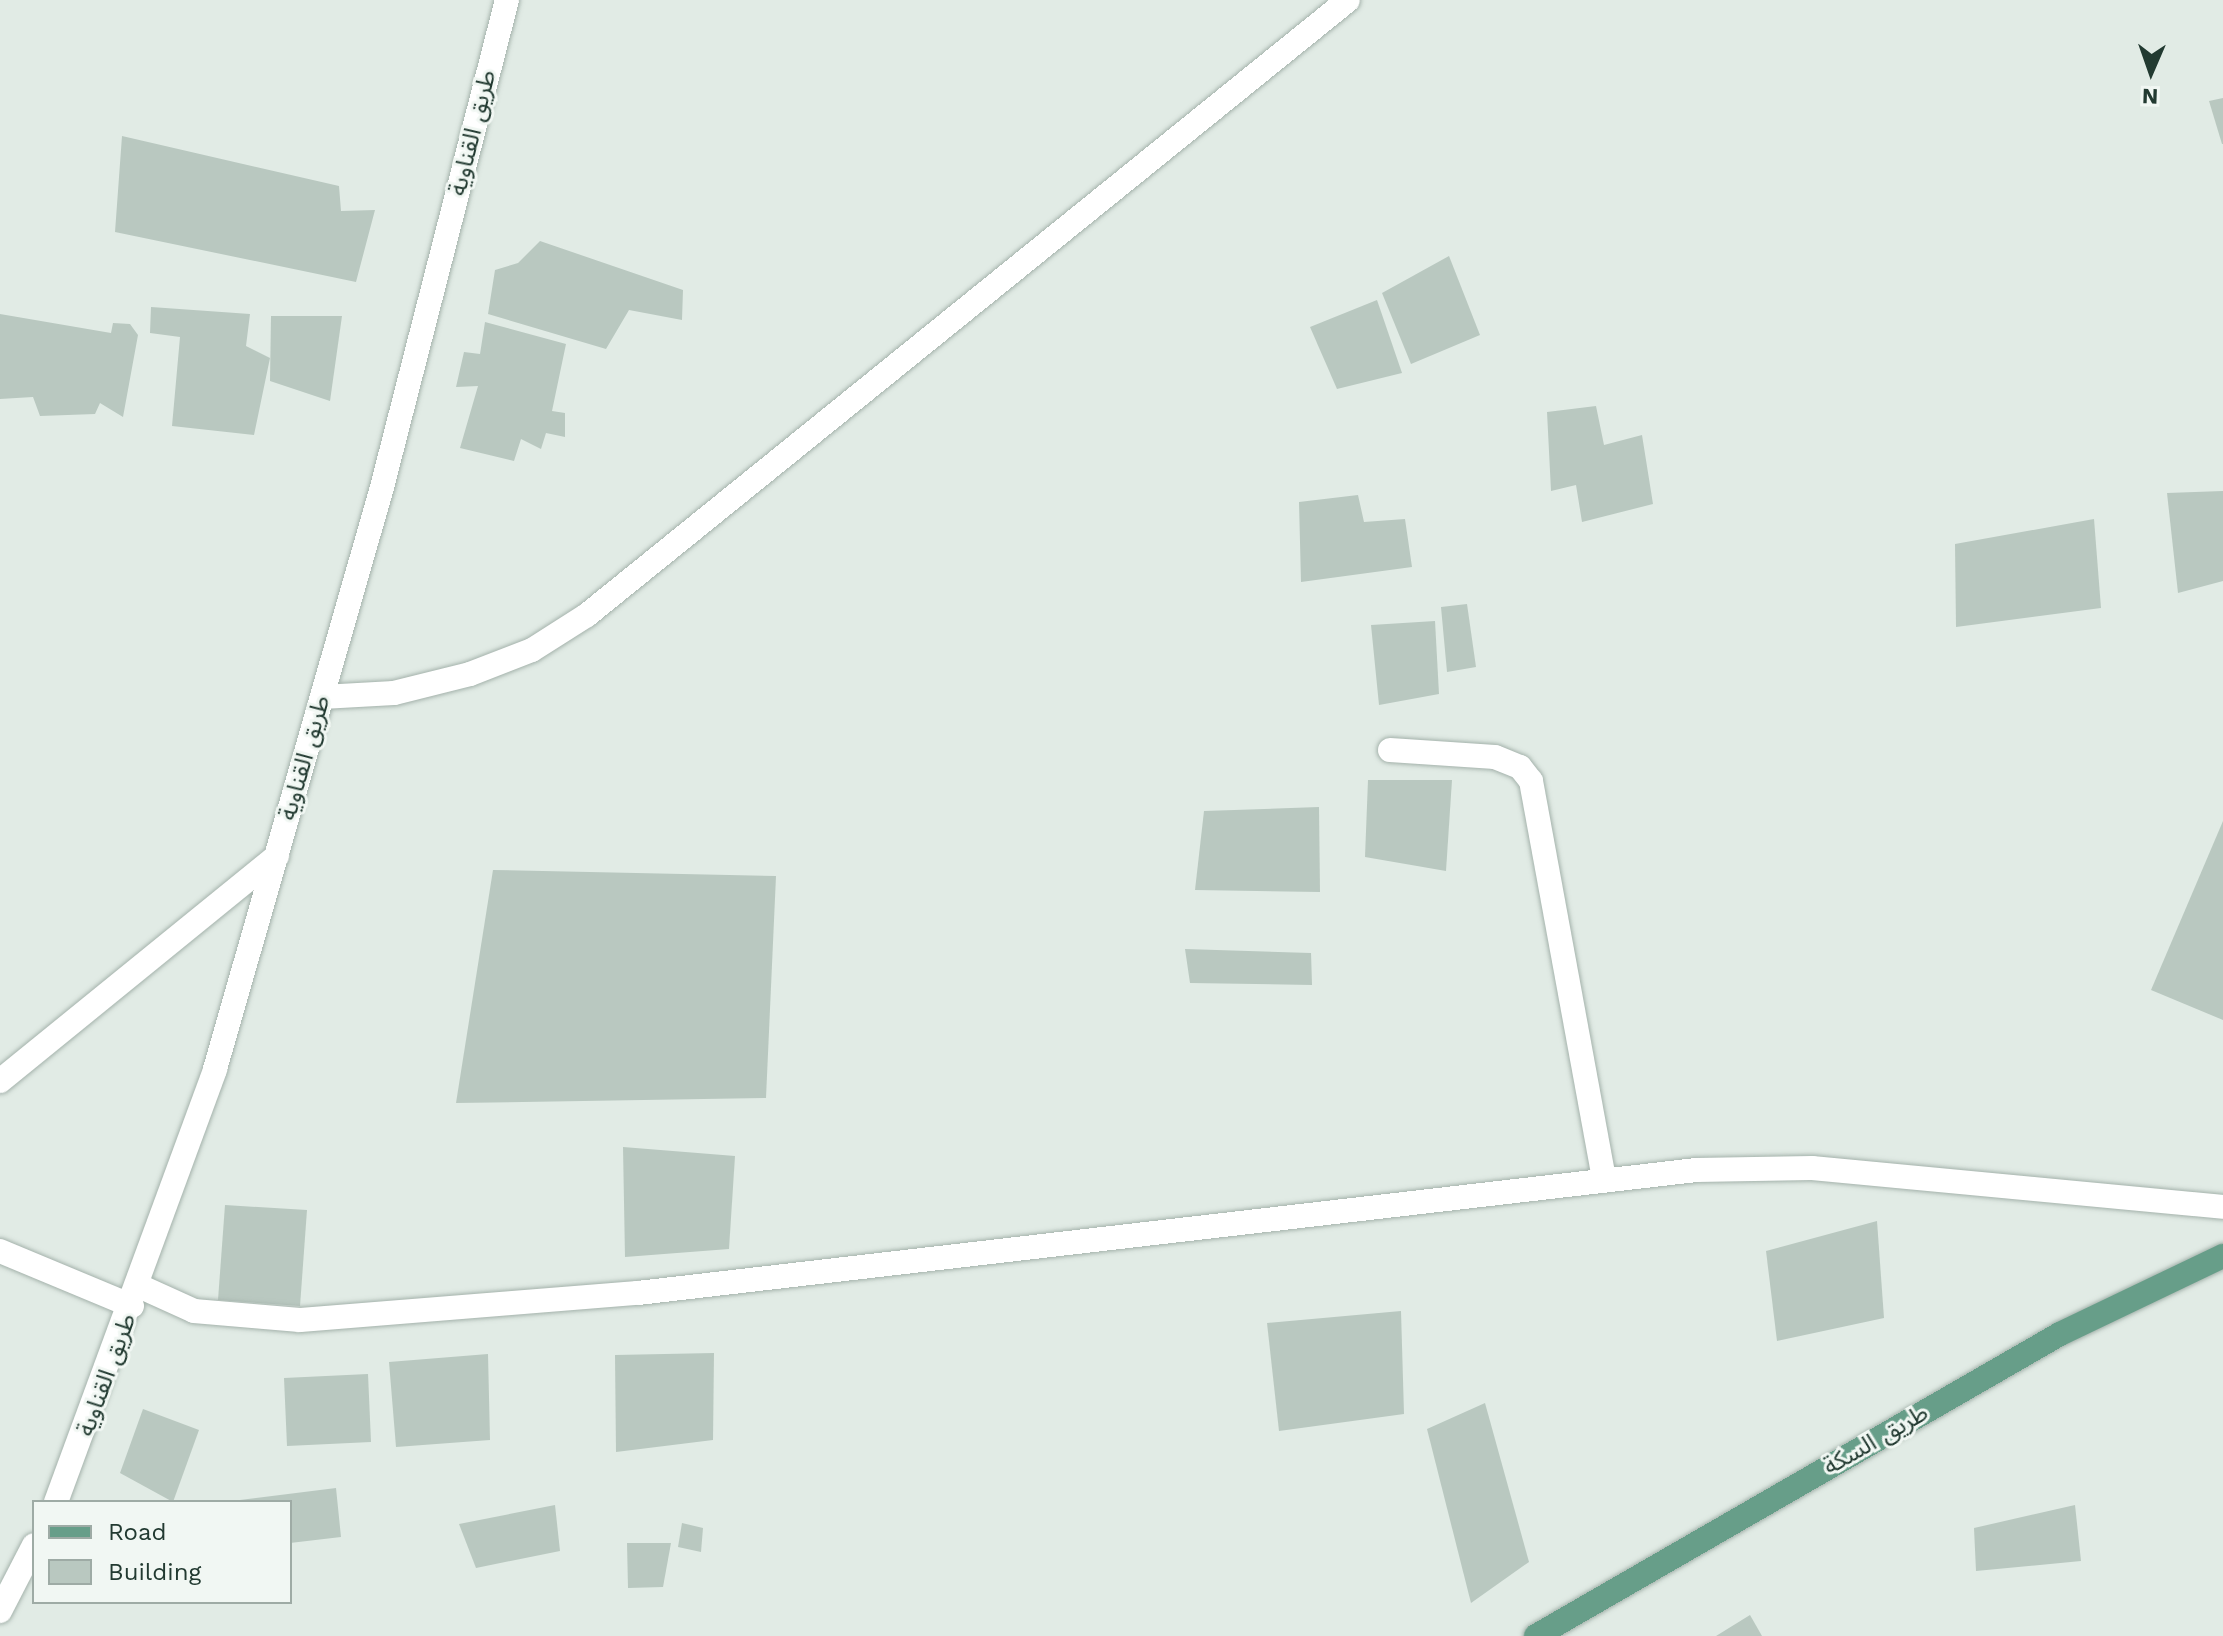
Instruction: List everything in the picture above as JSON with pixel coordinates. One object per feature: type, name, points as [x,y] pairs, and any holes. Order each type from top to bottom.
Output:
[{"type":"main road","name":"طريق السكة","points":[[1536,1636],[2060,1334],[2223,1256]]},
{"type":"street","name":"طريق القناوية","points":[[57,1500],[177,1190],[322,697],[507,0]]},
{"type":"street","points":[[322,697],[394,693],[470,674],[532,650],[587,615],[1348,0]]},
{"type":"street","points":[[1390,750],[1495,757],[1520,767],[1531,781],[1604,1180]]},
{"type":"street","points":[[0,1081],[277,856]]},
{"type":"street","points":[[0,1251],[136,1296],[194,1311],[300,1320],[638,1293],[1604,1180],[1812,1168],[2223,1207]]},
{"type":"street","points":[[0,1611],[32,1549]]},
{"type":"building","points":[[2223,98],[2223,144],[2222,144],[2209,101]]},
{"type":"building","points":[[122,136],[339,186],[341,211],[375,210],[356,282],[115,232]]},
{"type":"building","points":[[540,241],[683,290],[682,320],[629,310],[606,349],[488,314],[495,270],[518,263]]},
{"type":"building","points":[[1449,256],[1480,335],[1411,364],[1382,293]]},
{"type":"building","points":[[1377,300],[1402,373],[1337,389],[1310,327]]},
{"type":"building","points":[[151,307],[250,314],[246,346],[270,358],[254,435],[172,426],[180,337],[150,333]]},
{"type":"building","points":[[0,314],[111,333],[113,323],[130,324],[138,335],[123,417],[100,403],[95,414],[40,416],[33,397],[0,399]]},
{"type":"building","points":[[271,316],[342,316],[330,401],[270,381]]},
{"type":"building","points":[[485,322],[566,344],[552,411],[565,413],[565,437],[546,433],[541,449],[521,439],[514,461],[460,448],[478,386],[456,387],[464,352],[480,354]]},
{"type":"building","points":[[1596,406],[1604,445],[1642,435],[1653,504],[1582,522],[1576,485],[1551,491],[1547,412]]},
{"type":"building","points":[[2223,491],[2223,581],[2178,593],[2167,493]]},
{"type":"building","points":[[1358,495],[1364,522],[1405,519],[1412,567],[1301,582],[1299,502]]},
{"type":"building","points":[[2094,519],[2101,608],[1956,627],[1955,544]]},
{"type":"building","points":[[1467,604],[1476,667],[1447,672],[1441,607]]},
{"type":"building","points":[[1435,621],[1439,694],[1379,705],[1371,625]]},
{"type":"building","points":[[1368,780],[1452,780],[1446,871],[1365,857]]},
{"type":"building","points":[[1319,807],[1320,892],[1195,890],[1204,811]]},
{"type":"building","points":[[2223,821],[2223,1020],[2151,990]]},
{"type":"building","points":[[493,870],[776,876],[766,1098],[456,1103]]},
{"type":"building","points":[[1185,949],[1311,953],[1312,985],[1190,983]]},
{"type":"building","points":[[623,1147],[735,1156],[729,1249],[625,1257]]},
{"type":"building","points":[[225,1205],[307,1210],[300,1306],[218,1300]]},
{"type":"building","points":[[1877,1221],[1884,1318],[1777,1341],[1766,1251]]},
{"type":"building","points":[[1401,1311],[1404,1414],[1279,1431],[1267,1323]]},
{"type":"building","points":[[714,1353],[713,1440],[616,1452],[615,1355]]},
{"type":"building","points":[[488,1354],[490,1440],[396,1447],[389,1362]]},
{"type":"building","points":[[368,1374],[371,1442],[287,1446],[284,1378]]},
{"type":"building","points":[[1485,1403],[1529,1562],[1471,1603],[1427,1429]]},
{"type":"building","points":[[143,1409],[199,1430],[174,1500],[120,1473]]},
{"type":"building","points":[[336,1488],[341,1537],[292,1543],[292,1500],[240,1500]]},
{"type":"building","points":[[555,1505],[560,1551],[476,1568],[459,1524]]},
{"type":"building","points":[[2075,1505],[2081,1561],[1976,1571],[1974,1528]]},
{"type":"building","points":[[682,1523],[703,1528],[701,1552],[678,1547]]},
{"type":"building","points":[[627,1543],[671,1543],[663,1587],[628,1588]]},
{"type":"building","points":[[1750,1615],[1762,1636],[1716,1636]]}]
